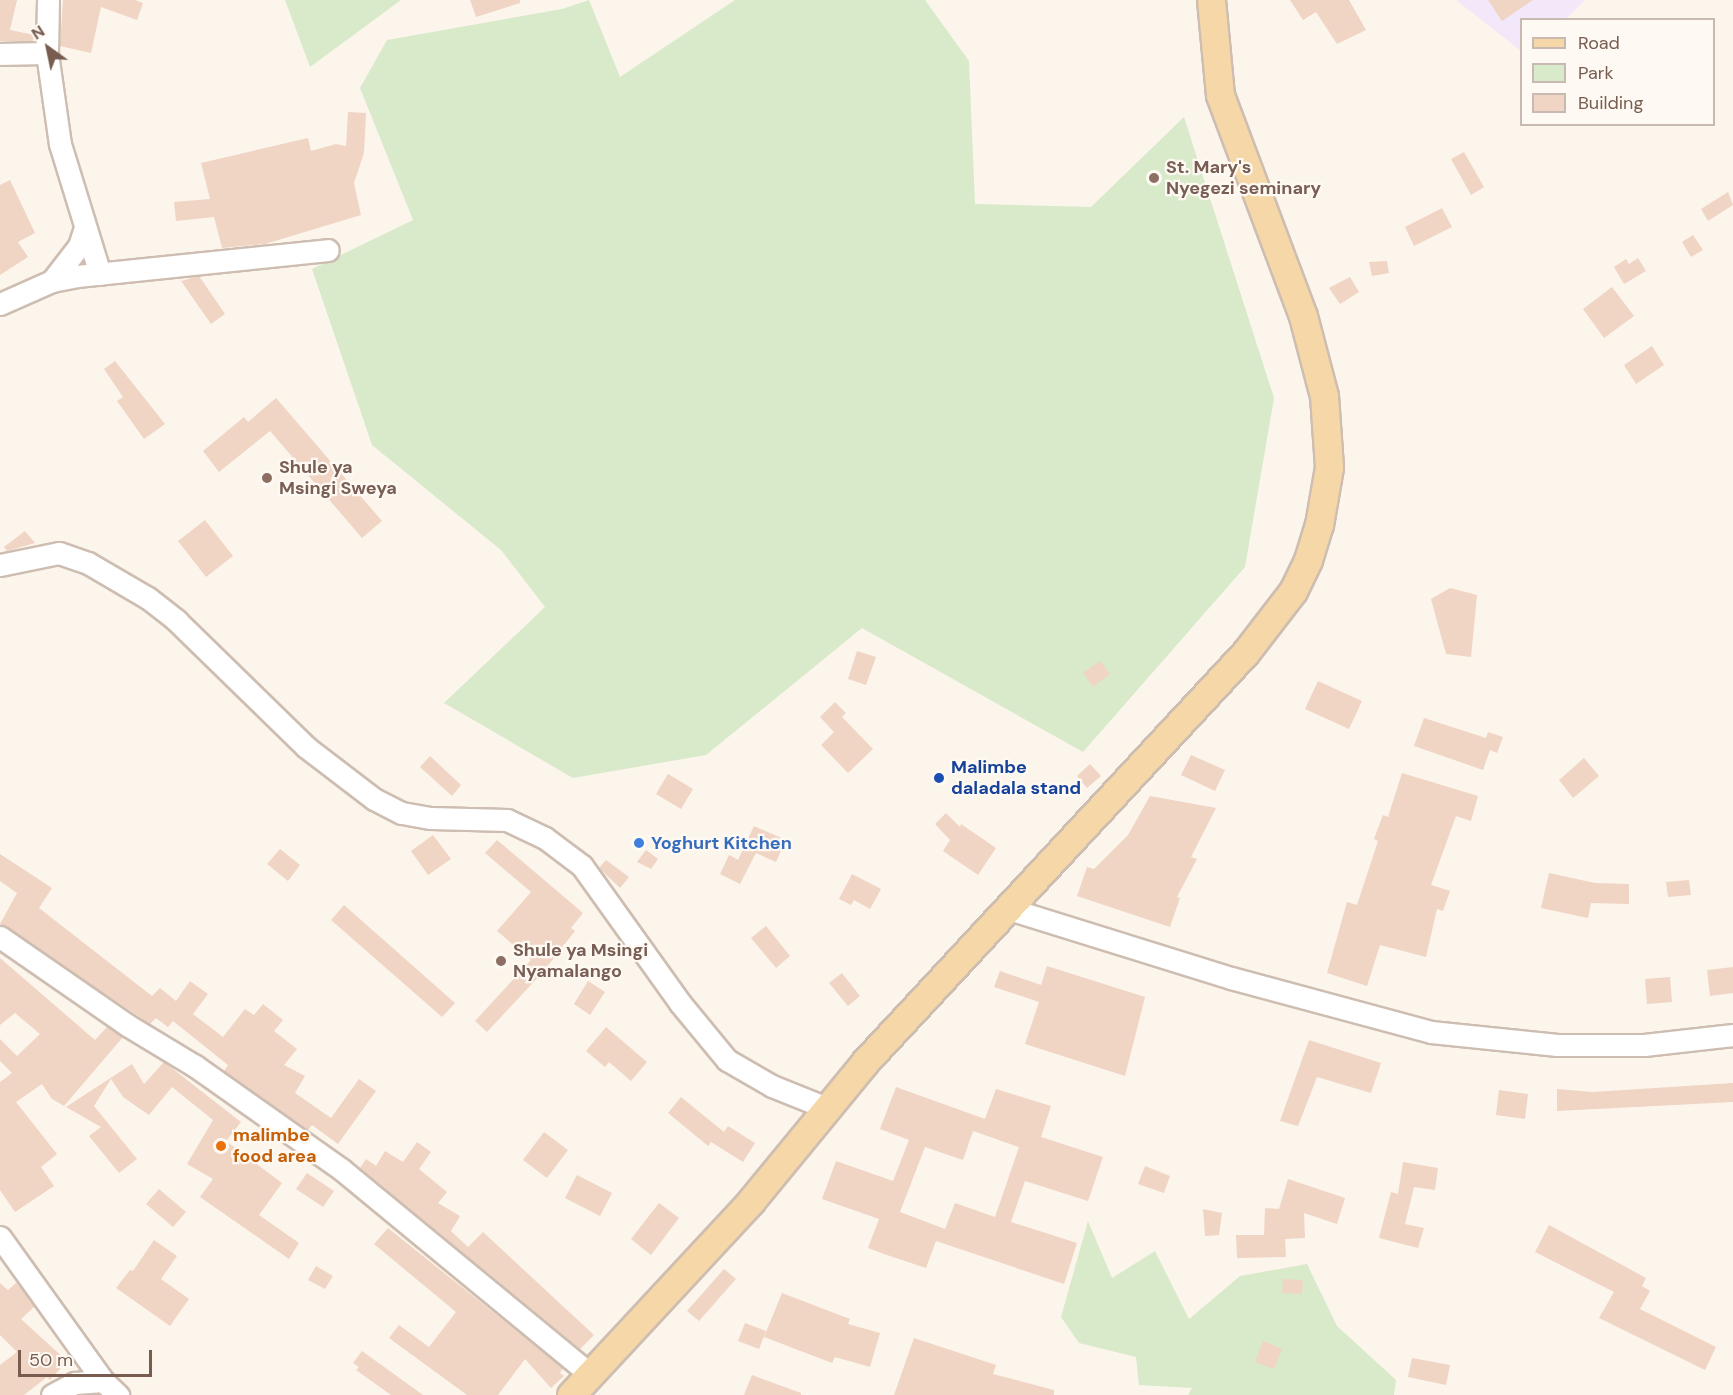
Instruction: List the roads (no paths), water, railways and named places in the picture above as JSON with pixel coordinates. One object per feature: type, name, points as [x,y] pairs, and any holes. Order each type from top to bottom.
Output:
[{"type":"main road","points":[[571,1395],[751,1202],[827,1108],[1006,908],[1246,652],[1293,591],[1319,525],[1329,467],[1324,396],[1303,316],[1220,95],[1210,0]]},
{"type":"street","points":[[48,0],[47,53],[60,144],[100,274]]},
{"type":"street","points":[[0,54],[47,53]]},
{"type":"street","points":[[51,281],[80,246],[85,228]]},
{"type":"street","points":[[0,304],[51,281],[328,250]]},
{"type":"street","points":[[0,566],[59,553],[88,562],[148,598],[177,621],[306,747],[374,799],[402,813],[431,818],[507,820],[545,838],[582,866],[680,1003],[728,1060],[772,1086],[827,1108]]},
{"type":"street","points":[[1006,908],[1231,978],[1431,1032],[1557,1045],[1644,1045],[1733,1035]]},
{"type":"street","points":[[0,937],[107,1012],[195,1066],[341,1169],[590,1374]]},
{"type":"street","points":[[0,1237],[110,1388]]},
{"type":"street","points":[[52,1395],[75,1383],[110,1388]]},
{"type":"place","name":"St. Mary's Nyegezi seminary","points":[[1154,178]]},
{"type":"place","name":"Shule ya Msingi Sweya","points":[[267,478]]},
{"type":"place","name":"Malimbe daladala stand","points":[[939,778]]},
{"type":"place","name":"Yoghurt Kitchen","points":[[639,843]]},
{"type":"place","name":"Shule ya Msingi Nyamalango","points":[[501,961]]},
{"type":"place","name":"malimbe food area","points":[[221,1146]]}]
